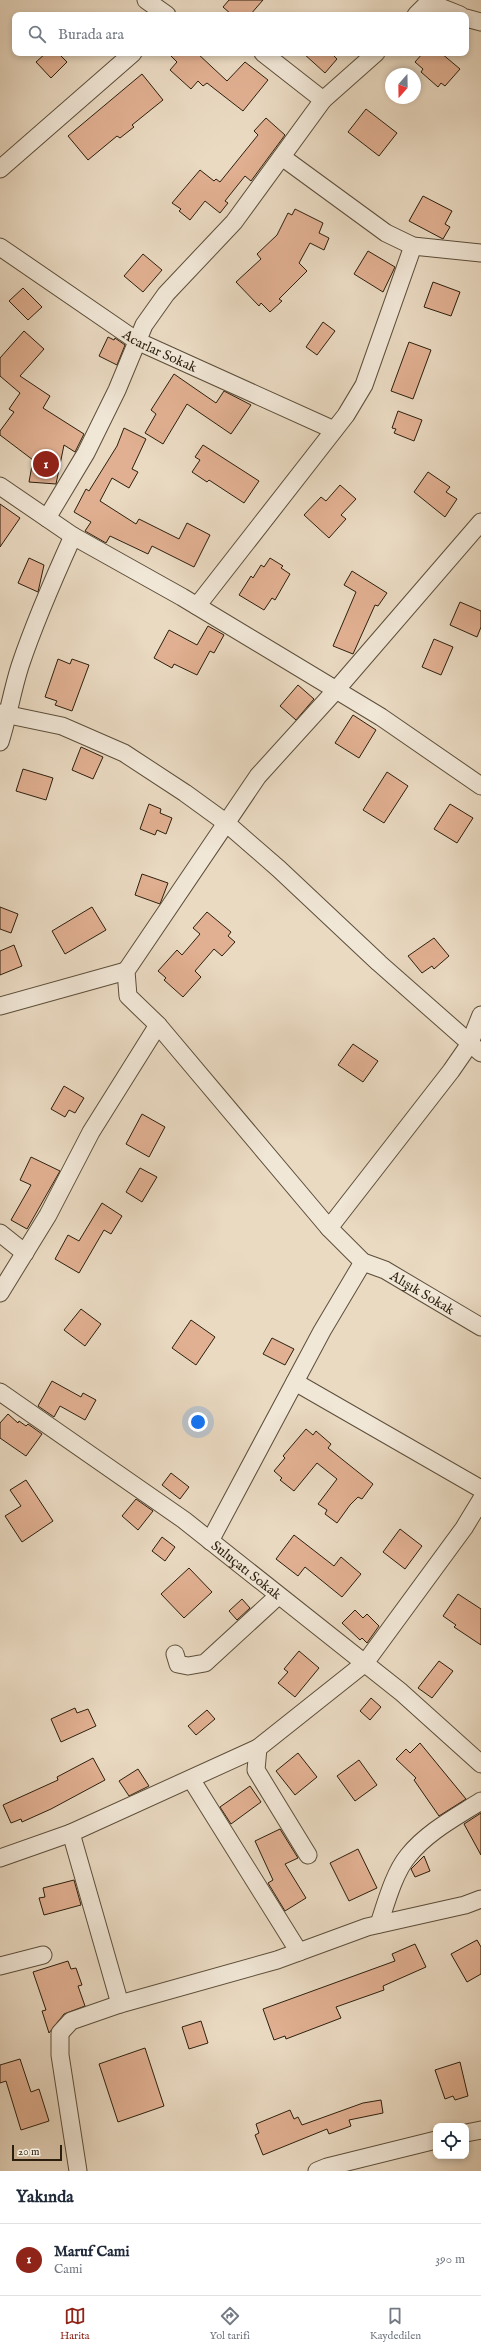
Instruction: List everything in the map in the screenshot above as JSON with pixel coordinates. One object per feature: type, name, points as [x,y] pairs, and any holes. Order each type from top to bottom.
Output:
[{"type":"street","points":[[146,0],[163,12]]},
{"type":"street","points":[[419,12],[430,1],[454,12]]},
{"type":"street","points":[[469,19],[481,22]]},
{"type":"street","points":[[0,168],[130,56]]},
{"type":"street","points":[[267,56],[324,100]]},
{"type":"street","points":[[47,518],[86,452],[144,325],[166,294],[234,222],[324,100],[373,56]]},
{"type":"street","points":[[282,156],[386,234],[413,246],[481,253]]},
{"type":"street","points":[[197,606],[334,430],[364,385],[413,246]]},
{"type":"street","name":"Acarlar Sokak","points":[[0,247],[137,341],[334,430]]},
{"type":"street","points":[[0,486],[73,536],[197,606],[381,717],[481,786]]},
{"type":"street","points":[[210,1541],[295,1382],[363,1262],[329,1228],[158,1025],[128,996],[126,971],[225,822],[258,776],[336,690],[481,522]]},
{"type":"street","points":[[0,742],[4,714],[20,666],[47,594],[73,536]]},
{"type":"street","points":[[4,714],[62,726],[124,753],[225,822],[279,869],[475,1049]]},
{"type":"street","points":[[0,1006],[126,971]]},
{"type":"street","points":[[329,1228],[475,1049],[481,1015]]},
{"type":"street","points":[[0,1293],[48,1215],[91,1132],[158,1025]]},
{"type":"street","points":[[0,1233],[25,1253]]},
{"type":"street","name":"Alışık Sokak","points":[[363,1262],[385,1270],[481,1327]]},
{"type":"street","points":[[295,1382],[481,1489]]},
{"type":"street","name":"Suluçatı Sokak","points":[[0,1392],[184,1520],[401,1692],[481,1764]]},
{"type":"street","points":[[0,1858],[71,1833],[258,1748],[365,1663],[464,1528],[481,1500]]},
{"type":"street","points":[[175,1654],[178,1664],[188,1666],[205,1663],[278,1596]]},
{"type":"street","points":[[258,1748],[256,1770],[308,1855]]},
{"type":"street","points":[[191,1779],[299,1952]]},
{"type":"street","points":[[379,1924],[388,1896],[407,1857],[434,1831],[481,1801]]},
{"type":"street","points":[[71,1833],[120,2004]]},
{"type":"street","points":[[78,2171],[60,2055],[60,2033],[71,2021],[120,2004],[299,1952],[379,1924],[465,1905],[481,1899]]},
{"type":"street","points":[[0,1966],[43,1955]]},
{"type":"street","points":[[469,2132],[481,2130]]},
{"type":"street","points":[[318,2171],[327,2167],[433,2141]]},
{"type":"building","points":[[229,0],[263,0],[253,12],[229,12],[223,7]]},
{"type":"building","points":[[43,56],[61,56],[67,62],[51,78],[36,62]]},
{"type":"building","points":[[171,56],[200,56],[227,81],[245,62],[268,80],[243,111],[207,83],[203,86],[198,81],[191,89],[170,70],[177,62]]},
{"type":"building","points":[[306,56],[334,56],[337,59],[325,73]]},
{"type":"building","points":[[420,56],[445,56],[460,69],[445,86],[441,83],[438,87],[421,72],[423,69],[415,62]]},
{"type":"building","points":[[142,74],[163,100],[132,125],[134,127],[120,138],[117,136],[88,160],[68,136]]},
{"type":"building","points":[[366,109],[397,133],[379,156],[348,132]]},
{"type":"building","points":[[266,118],[285,135],[251,181],[245,176],[225,201],[228,203],[220,213],[205,201],[190,220],[179,211],[181,209],[172,203],[200,170],[214,181],[216,179],[220,182],[258,135],[254,131]]},
{"type":"building","points":[[423,196],[452,211],[445,224],[450,227],[443,239],[409,221]]},
{"type":"building","points":[[295,209],[323,223],[319,233],[329,238],[324,250],[310,243],[299,263],[307,271],[279,299],[282,301],[270,312],[261,303],[259,306],[236,282],[261,259],[257,254],[277,235],[288,213],[292,215]]},
{"type":"building","points":[[368,251],[395,267],[383,292],[354,274]]},
{"type":"building","points":[[143,254],[162,270],[143,292],[124,276]]},
{"type":"building","points":[[433,282],[460,292],[451,316],[424,307]]},
{"type":"building","points":[[23,288],[42,307],[28,320],[9,301]]},
{"type":"building","points":[[323,322],[335,331],[317,355],[306,347]]},
{"type":"building","points":[[24,331],[44,349],[20,376],[50,396],[43,408],[84,434],[75,452],[64,445],[56,484],[29,482],[33,460],[0,435],[0,431],[14,412],[9,409],[20,393],[0,376],[0,358]]},
{"type":"building","points":[[108,337],[114,340],[115,338],[125,345],[117,365],[99,356]]},
{"type":"building","points":[[409,342],[431,350],[413,399],[391,391]]},
{"type":"building","points":[[174,374],[216,403],[224,391],[251,405],[231,434],[187,404],[163,444],[145,433],[156,414],[151,410]]},
{"type":"building","points":[[398,411],[422,420],[414,441],[394,433],[396,429],[392,428]]},
{"type":"building","points":[[124,428],[146,439],[132,469],[138,472],[129,488],[112,478],[100,501],[136,524],[139,519],[179,539],[187,523],[210,535],[194,567],[152,546],[148,554],[110,536],[106,543],[85,531],[91,522],[74,512],[86,489],[89,491],[117,446]]},
{"type":"building","points":[[203,445],[259,481],[244,503],[209,480],[207,482],[192,472],[200,460],[195,457]]},
{"type":"building","points":[[428,472],[450,487],[446,492],[457,499],[445,517],[414,492]]},
{"type":"building","points":[[340,485],[356,499],[341,515],[346,519],[329,538],[304,515],[321,497],[326,501]]},
{"type":"building","points":[[0,504],[20,518],[0,547]]},
{"type":"building","points":[[29,558],[44,565],[38,592],[18,583]]},
{"type":"building","points":[[270,558],[283,566],[281,568],[290,574],[275,600],[272,598],[264,610],[239,595],[251,576],[253,578],[261,565],[264,567]]},
{"type":"building","points":[[352,571],[387,593],[378,606],[375,605],[353,654],[333,646],[356,592],[344,585]]},
{"type":"building","points":[[460,602],[481,611],[481,627],[477,637],[450,625]]},
{"type":"building","points":[[208,626],[224,635],[214,653],[210,651],[197,675],[174,664],[172,668],[154,658],[169,630],[197,645]]},
{"type":"building","points":[[434,639],[453,647],[441,675],[422,667]]},
{"type":"building","points":[[58,659],[70,664],[72,659],[89,665],[72,711],[55,705],[57,701],[45,697]]},
{"type":"building","points":[[298,685],[314,699],[296,720],[280,706]]},
{"type":"building","points":[[353,715],[376,730],[359,758],[335,743]]},
{"type":"building","points":[[81,747],[103,757],[93,779],[72,770]]},
{"type":"building","points":[[23,769],[53,778],[46,800],[16,791]]},
{"type":"building","points":[[387,772],[408,786],[384,823],[363,810]]},
{"type":"building","points":[[149,804],[161,809],[160,813],[172,818],[166,834],[157,830],[155,835],[140,829]]},
{"type":"building","points":[[450,804],[473,818],[457,843],[434,829]]},
{"type":"building","points":[[142,874],[168,883],[160,904],[135,895]]},
{"type":"building","points":[[0,907],[18,914],[11,933],[0,929]]},
{"type":"building","points":[[92,907],[106,930],[65,954],[52,931]]},
{"type":"building","points":[[207,912],[231,932],[228,936],[235,942],[222,956],[214,949],[195,971],[201,977],[183,997],[164,980],[166,978],[158,971],[177,950],[182,955],[200,934],[193,928]]},
{"type":"building","points":[[434,938],[449,956],[434,969],[432,966],[422,973],[408,956]]},
{"type":"building","points":[[14,945],[22,966],[0,975],[0,951]]},
{"type":"building","points":[[353,1044],[378,1061],[363,1082],[338,1065]]},
{"type":"building","points":[[64,1086],[84,1098],[75,1113],[69,1110],[65,1117],[51,1109]]},
{"type":"building","points":[[142,1114],[165,1127],[149,1157],[126,1144]]},
{"type":"building","points":[[31,1157],[60,1171],[27,1229],[11,1220],[31,1185],[20,1180]]},
{"type":"building","points":[[140,1168],[157,1177],[142,1202],[126,1192]]},
{"type":"building","points":[[102,1203],[122,1216],[111,1234],[104,1230],[79,1273],[55,1259],[68,1235],[79,1241]]},
{"type":"building","points":[[81,1309],[101,1324],[85,1346],[64,1330]]},
{"type":"building","points":[[191,1320],[215,1337],[196,1365],[172,1348]]},
{"type":"building","points":[[272,1338],[294,1349],[285,1365],[263,1354]]},
{"type":"building","points":[[52,1381],[81,1397],[83,1393],[96,1400],[85,1420],[60,1406],[54,1417],[38,1406]]},
{"type":"building","points":[[8,1414],[18,1423],[19,1421],[26,1426],[28,1424],[42,1434],[26,1456],[0,1438],[0,1423]]},
{"type":"building","points":[[306,1429],[313,1435],[316,1431],[331,1444],[328,1448],[373,1484],[362,1499],[358,1497],[350,1505],[337,1523],[325,1514],[327,1510],[318,1504],[337,1479],[317,1463],[294,1491],[280,1480],[282,1478],[274,1471],[285,1458],[283,1456]]},
{"type":"building","points":[[171,1473],[189,1487],[180,1499],[162,1485]]},
{"type":"building","points":[[26,1480],[53,1521],[22,1542],[5,1516],[21,1506],[10,1490]]},
{"type":"building","points":[[136,1499],[153,1511],[138,1530],[122,1516]]},
{"type":"building","points":[[400,1529],[422,1546],[405,1569],[383,1552]]},
{"type":"building","points":[[294,1535],[334,1566],[341,1557],[361,1574],[342,1597],[305,1567],[298,1576],[276,1559]]},
{"type":"building","points":[[162,1537],[175,1547],[165,1561],[152,1551]]},
{"type":"building","points":[[189,1568],[212,1592],[184,1618],[161,1594]]},
{"type":"building","points":[[458,1594],[481,1609],[481,1645],[454,1627],[456,1625],[443,1616]]},
{"type":"building","points":[[242,1599],[250,1608],[237,1620],[229,1611]]},
{"type":"building","points":[[355,1610],[363,1618],[367,1614],[379,1626],[367,1643],[362,1638],[360,1640],[342,1623]]},
{"type":"building","points":[[299,1651],[319,1668],[295,1697],[278,1683],[288,1672],[284,1669]]},
{"type":"building","points":[[439,1661],[453,1671],[432,1698],[418,1688]]},
{"type":"building","points":[[371,1698],[381,1707],[370,1720],[360,1711]]},
{"type":"building","points":[[75,1708],[77,1713],[88,1709],[96,1726],[61,1742],[51,1719]]},
{"type":"building","points":[[207,1710],[215,1719],[196,1735],[188,1726]]},
{"type":"building","points":[[420,1743],[466,1799],[439,1816],[414,1780],[416,1778],[396,1759],[406,1749],[410,1753]]},
{"type":"building","points":[[298,1753],[317,1777],[295,1795],[276,1771]]},
{"type":"building","points":[[93,1758],[105,1780],[51,1809],[22,1822],[21,1819],[11,1823],[3,1805],[58,1780],[57,1777]]},
{"type":"building","points":[[359,1760],[377,1785],[355,1801],[337,1776]]},
{"type":"building","points":[[138,1769],[149,1786],[129,1796],[119,1781]]},
{"type":"building","points":[[250,1786],[261,1802],[231,1824],[220,1807]]},
{"type":"building","points":[[481,1813],[481,1855],[464,1824]]},
{"type":"building","points":[[280,1829],[298,1858],[285,1864],[306,1898],[285,1911],[268,1883],[273,1880],[255,1841]]},
{"type":"building","points":[[358,1849],[377,1888],[349,1901],[330,1863]]},
{"type":"building","points":[[424,1856],[430,1871],[415,1877],[411,1869]]},
{"type":"building","points":[[74,1880],[81,1905],[44,1915],[39,1898],[45,1897],[43,1888]]},
{"type":"building","points":[[477,1940],[481,1947],[481,1974],[467,1982],[451,1954]]},
{"type":"building","points":[[415,1944],[426,1967],[383,1986],[384,1990],[336,2007],[341,2018],[286,2039],[285,2036],[274,2040],[263,2009],[395,1961],[392,1954]]},
{"type":"building","points":[[68,1961],[71,1969],[76,1968],[82,1985],[78,1986],[85,2006],[64,2014],[49,2033],[42,2011],[46,2010],[33,1972]]},
{"type":"building","points":[[201,2021],[208,2043],[189,2049],[182,2027]]},
{"type":"building","points":[[145,2048],[164,2106],[118,2122],[99,2064]]},
{"type":"building","points":[[20,2059],[31,2092],[39,2089],[49,2121],[21,2130],[6,2081],[0,2083],[0,2065]]},
{"type":"building","points":[[460,2062],[468,2096],[455,2100],[453,2096],[445,2099],[435,2070]]},
{"type":"building","points":[[381,2100],[383,2113],[349,2120],[351,2126],[329,2134],[327,2129],[263,2155],[255,2135],[259,2133],[256,2124],[290,2110],[294,2119],[298,2117],[302,2125],[363,2103]]},
{"type":"place","name":"Maruf Cami","points":[[46,464]]}]
